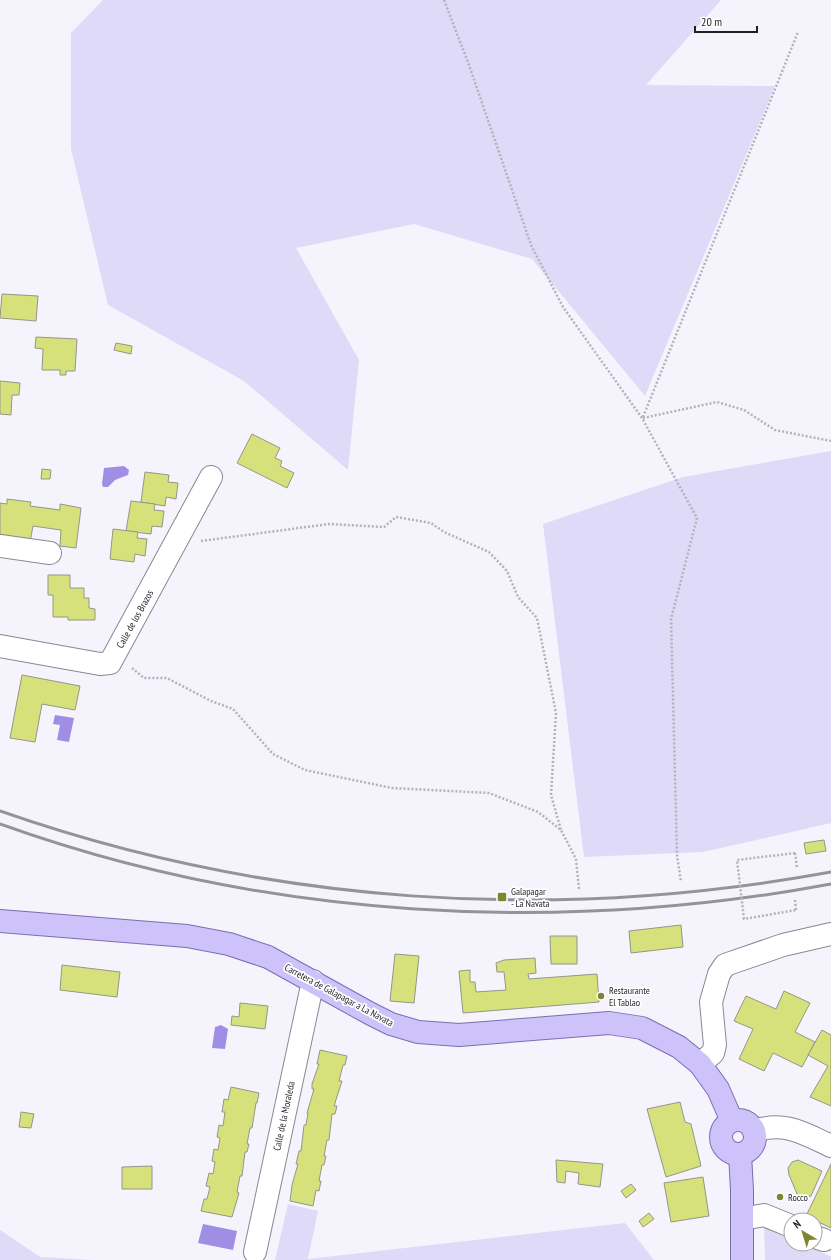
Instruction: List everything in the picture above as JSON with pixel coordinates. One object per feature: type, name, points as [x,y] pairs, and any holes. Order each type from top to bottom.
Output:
[{"type":"main road","name":"Carretera de Galapagar a La Navata","points":[[0,921],[209,939],[268,957],[391,1024],[418,1032],[459,1035],[582,1024],[621,1023],[642,1028],[656,1033],[679,1047],[700,1064],[718,1088],[732,1121]]},
{"type":"main road","points":[[738,1120],[748,1123],[754,1131],[755,1141],[753,1146],[740,1154],[734,1153],[725,1148],[721,1138],[724,1128],[732,1121],[738,1120]]},
{"type":"main road","points":[[740,1154],[742,1260]]},
{"type":"street","name":"Calle de los Brazos","points":[[0,646],[100,664],[110,663],[116,655],[211,477]]},
{"type":"street","points":[[0,546],[50,553]]},
{"type":"street","points":[[700,1064],[713,1053],[716,1045],[711,1002],[719,974],[725,965],[783,945],[831,934]]},
{"type":"street","name":"Calle de la Moraleda","points":[[255,1252],[314,981]]},
{"type":"street","points":[[754,1131],[769,1126],[794,1129],[831,1146]]},
{"type":"street","points":[[742,1219],[764,1215],[783,1223]]},
{"type":"path","points":[[444,0],[469,65],[531,245],[563,307],[642,418],[697,518],[671,619],[677,855],[681,882]]},
{"type":"path","points":[[642,418],[798,32]]},
{"type":"path","points":[[642,418],[717,402],[744,410],[775,430],[831,441]]},
{"type":"path","points":[[176,544],[329,524],[384,527],[396,517],[431,523],[444,532],[488,552],[507,571],[518,597],[537,618],[556,713],[551,795],[561,830],[576,859],[579,888]]},
{"type":"path","points":[[116,655],[144,678],[166,678],[211,701],[233,709],[273,754],[305,770],[392,788],[489,793],[538,812],[561,830]]},
{"type":"path","points":[[795,900],[796,910],[744,919],[737,860],[795,853],[797,868]]},
{"type":"shaded area","points":[[103,0],[721,0],[646,85],[775,86],[645,396],[532,259],[414,224],[296,248],[359,360],[348,470],[244,381],[108,305],[71,149],[71,33]]},
{"type":"shaded area","points":[[831,451],[831,823],[703,852],[584,857],[543,524],[683,477]]},
{"type":"shaded area","points":[[124,466],[129,470],[128,475],[115,480],[108,487],[103,487],[104,468]]},
{"type":"shaded area","points":[[55,715],[74,718],[69,742],[57,740],[60,725],[53,724]]},
{"type":"shaded area","points":[[221,1025],[228,1029],[225,1049],[212,1048],[215,1027]]},
{"type":"shaded area","points":[[288,1204],[318,1211],[308,1259],[625,1223],[654,1260],[275,1260]]},
{"type":"shaded area","points":[[203,1224],[237,1231],[233,1250],[198,1243]]},
{"type":"shaded area","points":[[764,1225],[783,1234],[783,1252],[821,1252],[831,1257],[831,1260],[765,1260]]},
{"type":"shaded area","points":[[0,1230],[40,1257],[94,1260],[0,1260]]},
{"type":"building","points":[[2,294],[38,296],[36,321],[0,318]]},
{"type":"building","points":[[36,337],[77,339],[75,371],[66,371],[66,375],[60,375],[60,370],[42,370],[43,349],[35,348]]},
{"type":"building","points":[[116,343],[132,346],[131,354],[114,350]]},
{"type":"building","points":[[0,381],[20,383],[19,395],[12,395],[11,415],[0,414]]},
{"type":"building","points":[[252,434],[280,448],[275,458],[282,461],[280,466],[294,473],[287,488],[237,463]]},
{"type":"building","points":[[42,469],[51,470],[50,479],[41,479]]},
{"type":"building","points":[[145,472],[169,475],[168,482],[178,483],[176,499],[166,497],[165,506],[141,502]]},
{"type":"building","points":[[7,499],[31,502],[30,506],[60,510],[60,504],[81,508],[76,548],[60,546],[61,530],[33,526],[30,542],[0,539],[0,503],[7,504]]},
{"type":"building","points":[[131,501],[155,504],[154,510],[164,511],[162,527],[152,526],[151,534],[126,531]]},
{"type":"building","points":[[113,529],[138,532],[137,538],[147,539],[145,556],[135,554],[134,562],[110,559]]},
{"type":"building","points":[[48,575],[70,575],[70,588],[84,588],[84,598],[89,598],[89,608],[95,609],[95,620],[68,620],[68,617],[53,617],[53,595],[48,595]]},
{"type":"building","points":[[22,675],[80,686],[75,710],[42,704],[35,742],[10,738]]},
{"type":"building","points":[[824,840],[826,851],[806,854],[804,843]]},
{"type":"building","points":[[681,925],[683,947],[631,953],[629,931]]},
{"type":"building","points":[[550,936],[577,936],[577,964],[551,964]]},
{"type":"building","points":[[395,954],[419,956],[414,1003],[390,1001]]},
{"type":"building","points":[[535,958],[536,973],[528,974],[529,979],[597,974],[599,1002],[463,1013],[459,971],[470,970],[470,982],[475,982],[476,992],[506,990],[504,972],[497,972],[496,963],[504,960]]},
{"type":"building","points":[[62,965],[120,972],[117,997],[60,990]]},
{"type":"building","points":[[784,991],[810,1003],[795,1032],[815,1042],[802,1067],[773,1053],[764,1071],[739,1059],[753,1029],[734,1021],[746,996],[776,1009]]},
{"type":"building","points":[[240,1003],[268,1006],[265,1029],[231,1025],[232,1016],[239,1017]]},
{"type":"building","points":[[822,1030],[831,1035],[831,1106],[810,1097],[828,1066],[808,1055]]},
{"type":"building","points":[[320,1050],[347,1056],[339,1081],[342,1081],[334,1106],[337,1106],[335,1114],[332,1114],[329,1140],[327,1140],[324,1156],[326,1156],[324,1165],[322,1165],[319,1181],[321,1181],[319,1191],[316,1190],[313,1206],[290,1201],[292,1185],[298,1164],[296,1164],[299,1151],[301,1151],[304,1125],[306,1125],[307,1113],[314,1089],[312,1089],[312,1084],[319,1064],[317,1064]]},
{"type":"building","points":[[231,1087],[259,1093],[252,1128],[250,1128],[247,1144],[249,1144],[247,1152],[245,1152],[242,1176],[240,1176],[237,1192],[239,1193],[232,1217],[201,1211],[204,1199],[207,1199],[210,1187],[206,1186],[209,1173],[213,1174],[215,1162],[212,1161],[214,1149],[218,1150],[220,1138],[217,1137],[219,1125],[223,1126],[225,1112],[222,1112],[224,1099],[228,1100]]},
{"type":"building","points":[[680,1102],[685,1122],[691,1124],[701,1166],[666,1177],[647,1109]]},
{"type":"building","points":[[21,1112],[34,1114],[31,1128],[19,1127]]},
{"type":"building","points":[[556,1160],[603,1164],[600,1187],[578,1184],[579,1173],[566,1171],[565,1183],[557,1182]]},
{"type":"building","points":[[798,1160],[822,1171],[811,1196],[805,1198],[798,1196],[789,1175],[788,1168],[792,1162]]},
{"type":"building","points":[[831,1164],[831,1228],[823,1224],[823,1212],[808,1212]]},
{"type":"building","points":[[152,1166],[152,1189],[122,1189],[122,1167]]},
{"type":"building","points":[[703,1177],[709,1216],[671,1222],[664,1183]]},
{"type":"building","points":[[631,1184],[636,1190],[626,1198],[621,1191]]},
{"type":"building","points":[[649,1213],[654,1219],[643,1227],[639,1221]]},
{"type":"railway","points":[[0,811],[101,843],[204,867],[307,885],[411,896],[516,900],[621,897],[726,888],[831,872]]},
{"type":"railway","points":[[0,824],[100,856],[202,881],[306,898],[411,909],[517,912],[623,910],[727,900],[831,884]]},
{"type":"place","name":"Galapagar - La Navata","points":[[502,897]]},
{"type":"place","name":"Restaurante El Tablao","points":[[601,996]]},
{"type":"place","name":"Rocco","points":[[780,1197]]}]
